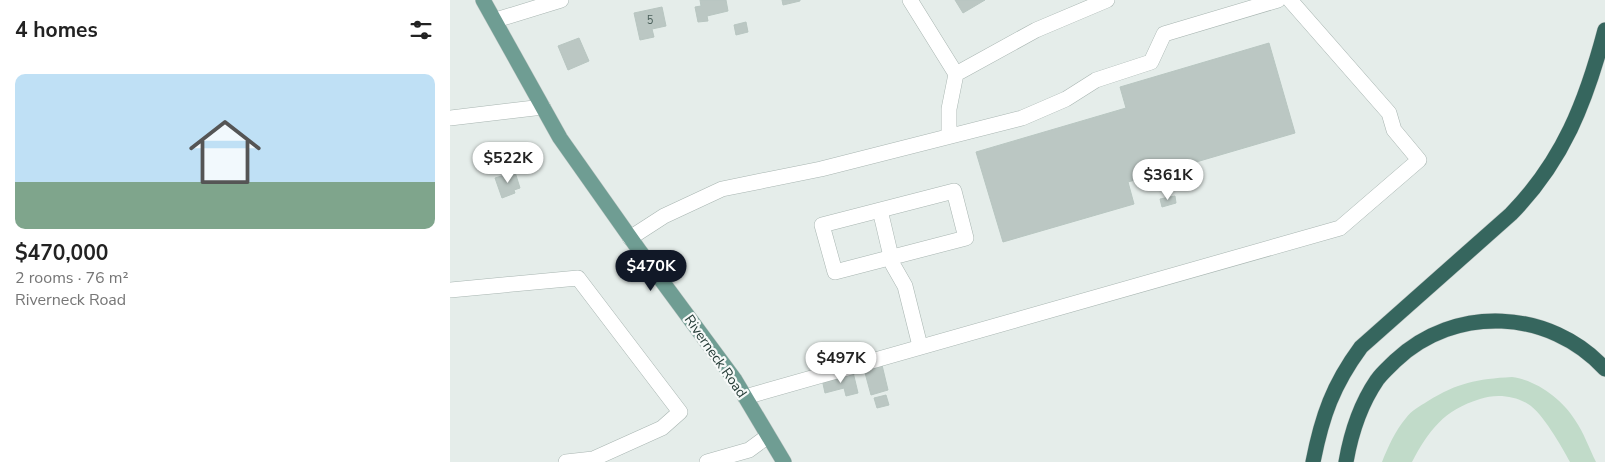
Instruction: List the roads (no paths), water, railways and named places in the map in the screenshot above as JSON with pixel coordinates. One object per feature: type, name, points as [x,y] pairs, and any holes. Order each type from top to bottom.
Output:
[{"type":"highway","points":[[1314,462],[1318,437],[1330,398],[1347,367],[1361,347],[1510,214],[1545,173],[1578,116],[1591,82],[1605,30]]},
{"type":"highway","points":[[1346,462],[1360,410],[1378,379],[1396,360],[1416,344],[1432,334],[1447,328],[1504,321],[1539,327],[1572,342],[1587,352],[1605,369]]},
{"type":"main road","name":"Riverneck Road","points":[[483,0],[496,20],[560,138],[630,238],[735,380],[784,462]]},
{"type":"street","points":[[496,20],[561,0]]},
{"type":"street","points":[[910,0],[956,74],[949,109],[949,136]]},
{"type":"street","points":[[956,74],[1036,30],[1107,0]]},
{"type":"street","points":[[630,238],[664,216],[722,189],[821,169],[1022,118],[1066,99],[1096,80],[1151,62],[1164,34],[1274,0]]},
{"type":"street","points":[[745,397],[1340,228],[1419,160],[1394,130],[1389,113],[1290,0]]},
{"type":"street","points":[[450,118],[543,108]]},
{"type":"street","points":[[954,191],[966,238],[892,258],[835,272],[822,224],[954,191]]},
{"type":"street","points":[[880,210],[893,264],[905,286],[920,346]]},
{"type":"street","points":[[450,290],[578,278],[680,412],[662,428],[593,459],[566,462]]},
{"type":"street","points":[[707,462],[732,458],[749,450],[768,436]]}]
